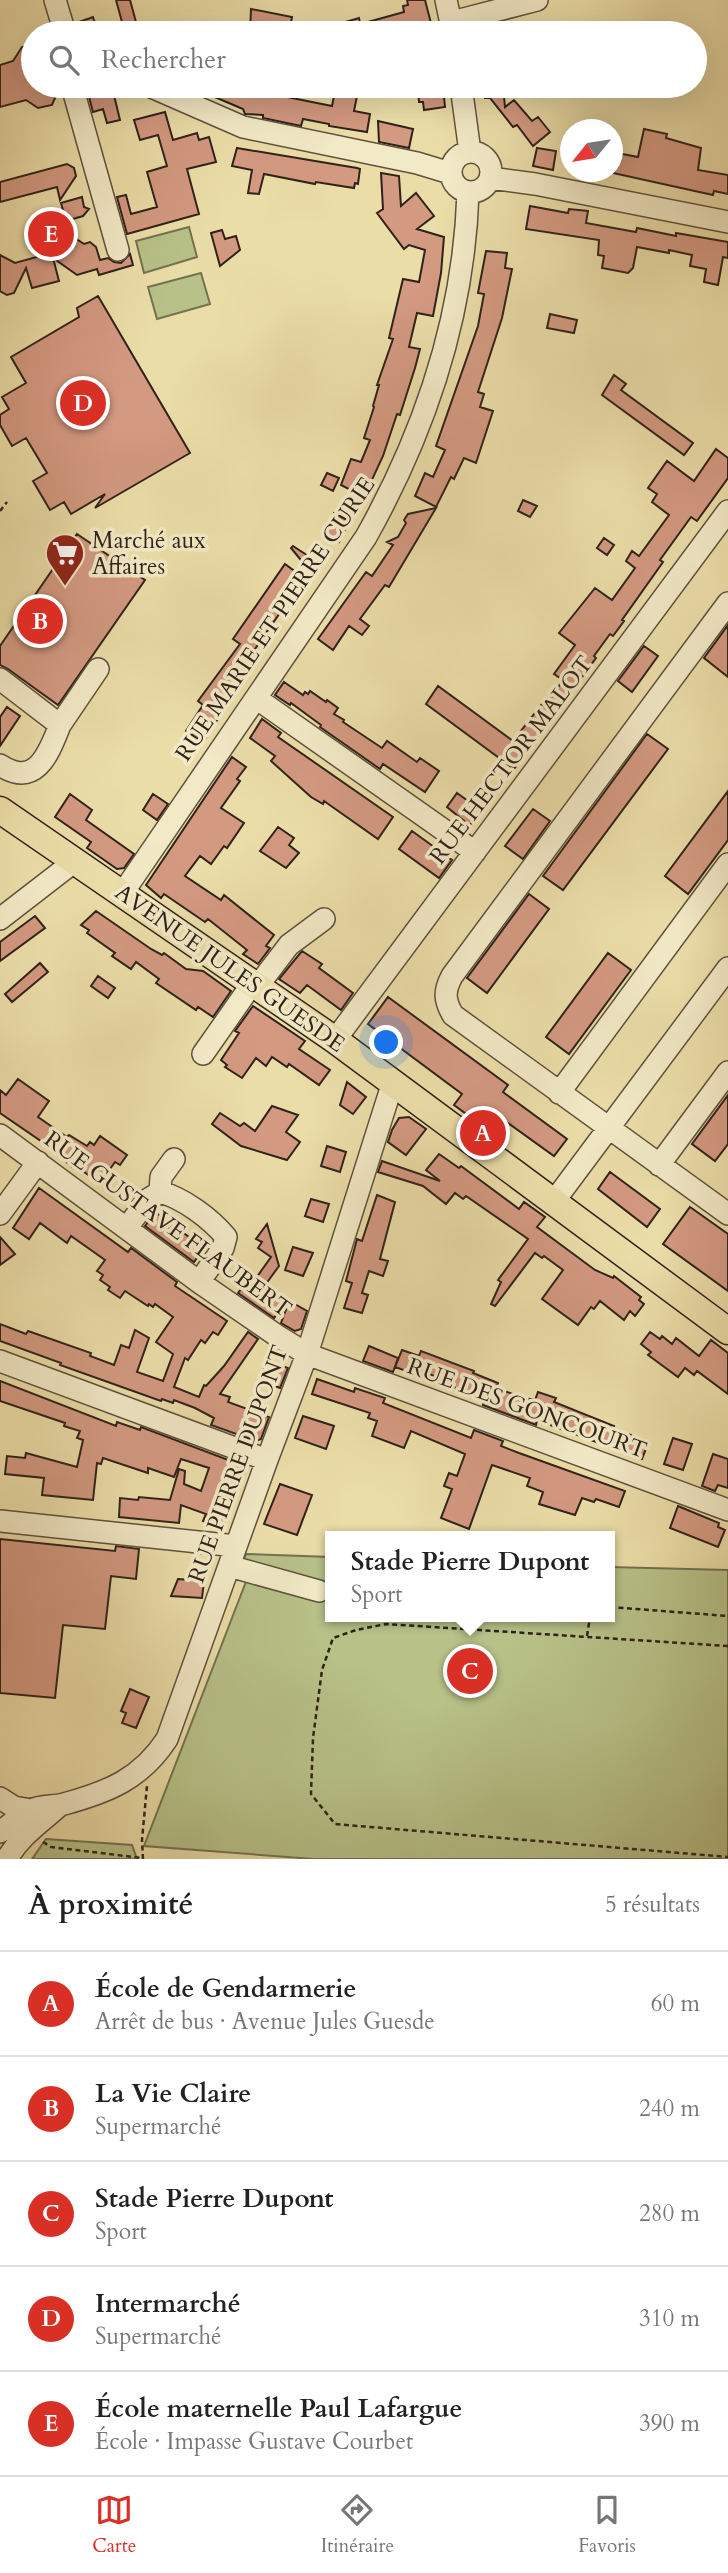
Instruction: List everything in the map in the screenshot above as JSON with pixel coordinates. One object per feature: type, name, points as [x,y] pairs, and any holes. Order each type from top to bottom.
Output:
[{"type":"main road","name":"AVENUE JULES GUESDE","points":[[0,810],[335,1040],[555,1200],[728,1331]]},
{"type":"street","points":[[55,0],[61,21]]},
{"type":"street","points":[[446,0],[450,21]]},
{"type":"street","points":[[473,21],[537,0]]},
{"type":"street","points":[[75,98],[118,250]]},
{"type":"street","points":[[177,98],[243,127],[417,163],[450,173]]},
{"type":"street","points":[[463,98],[470,152]]},
{"type":"street","points":[[470,152],[477,152],[487,160],[491,178],[484,188],[468,192],[454,184],[450,173],[458,156],[470,152]]},
{"type":"street","points":[[491,178],[536,184],[728,222]]},
{"type":"street","name":"RUE MARIE ET PIERRE CURIE","points":[[121,894],[366,537],[394,486],[421,424],[448,339],[467,231],[468,192]]},
{"type":"street","name":"RUE HECTOR MALOT","points":[[335,1040],[728,511]]},
{"type":"street","points":[[726,1209],[659,1165],[453,1015],[446,1003],[446,988],[452,976],[728,603]]},
{"type":"street","points":[[0,765],[8,771],[22,773],[38,767],[47,759],[60,725],[98,669]]},
{"type":"street","points":[[0,679],[60,725]]},
{"type":"street","points":[[256,698],[475,852]]},
{"type":"street","points":[[0,919],[75,861]]},
{"type":"street","points":[[559,1093],[728,864]]},
{"type":"street","points":[[203,1054],[289,945],[324,919]]},
{"type":"street","points":[[555,1200],[728,968]]},
{"type":"street","points":[[659,1165],[728,1072]]},
{"type":"street","name":"RUE PIERRE DUPONT","points":[[60,1805],[124,1783],[155,1758],[167,1739],[307,1354],[393,1082]]},
{"type":"street","name":"RUE GUSTAVE FLAUBERT","points":[[0,1135],[199,1282],[307,1354]]},
{"type":"street","points":[[160,1192],[161,1177],[174,1159]]},
{"type":"street","points":[[0,1214],[38,1162]]},
{"type":"street","points":[[127,1228],[147,1200],[160,1192],[174,1196],[218,1227],[226,1237],[223,1248],[199,1282]]},
{"type":"street","name":"RUE DES GONCOURT","points":[[307,1354],[728,1510]]},
{"type":"street","points":[[0,1362],[267,1460]]},
{"type":"street","points":[[0,1521],[236,1546]]},
{"type":"street","points":[[229,1566],[319,1591]]},
{"type":"street","points":[[0,1798],[14,1807],[31,1810]]},
{"type":"street","points":[[0,1832],[31,1810],[45,1805],[60,1805]]},
{"type":"street","points":[[7,1859],[13,1848],[34,1826],[60,1805]]},
{"type":"street","points":[[0,1850],[1,1859]]},
{"type":"path","points":[[0,511],[7,502]]},
{"type":"path","points":[[615,1607],[728,1616]]},
{"type":"path","points":[[467,1629],[468,1622]]},
{"type":"path","points":[[587,1636],[589,1622]]},
{"type":"path","points":[[728,1646],[386,1624],[356,1630],[334,1638],[322,1670],[313,1738],[311,1794],[335,1825],[728,1857]]},
{"type":"path","points":[[42,1841],[51,1847],[143,1859],[147,1788],[141,1771]]},
{"type":"green space","points":[[189,227],[197,257],[144,273],[136,241]]},
{"type":"green space","points":[[201,273],[210,304],[157,319],[148,287]]},
{"type":"green space","points":[[246,1554],[325,1557],[325,1622],[615,1622],[615,1567],[728,1570],[728,1859],[313,1859],[144,1846],[247,1579],[237,1574]]},
{"type":"green space","points":[[46,1839],[132,1845],[137,1859],[32,1859]]},
{"type":"building","points":[[116,0],[130,0],[136,21],[122,21]]},
{"type":"building","points":[[407,0],[425,0],[430,21],[372,21],[404,12],[403,6],[408,5]]},
{"type":"building","points":[[251,9],[292,17],[291,21],[250,21]]},
{"type":"building","points":[[21,49],[21,98],[55,98],[52,105],[38,108],[26,100],[0,107],[0,65],[13,61]]},
{"type":"building","points":[[89,98],[115,98],[120,120],[107,123],[103,109],[93,112]]},
{"type":"building","points":[[217,98],[292,98],[332,106],[334,98],[357,98],[354,111],[370,114],[367,132],[303,119],[301,126],[263,118],[263,115],[245,114],[243,109]]},
{"type":"building","points":[[419,98],[444,98],[445,107],[424,110],[423,102],[419,102]]},
{"type":"building","points":[[490,98],[504,98],[505,107],[514,100],[532,121],[538,117],[550,132],[533,146],[517,125],[513,127]]},
{"type":"building","points":[[165,112],[173,140],[197,133],[199,140],[209,137],[216,162],[187,169],[199,214],[127,234],[117,197],[126,195],[131,214],[157,207],[147,172],[167,166],[158,135],[140,140],[134,120]]},
{"type":"building","points":[[378,121],[413,129],[409,148],[379,142]]},
{"type":"building","points":[[644,129],[667,134],[666,138],[701,148],[698,170],[728,175],[728,194],[714,191],[713,195],[623,175],[623,154],[638,157]]},
{"type":"building","points":[[237,148],[357,168],[360,169],[358,184],[355,183],[354,188],[315,184],[264,174],[259,194],[248,193],[252,170],[232,166]]},
{"type":"building","points":[[537,148],[556,151],[553,170],[533,166]]},
{"type":"building","points":[[67,164],[74,168],[76,176],[60,200],[57,187],[0,202],[0,182]]},
{"type":"building","points":[[381,173],[399,176],[401,206],[416,193],[434,216],[417,229],[444,237],[433,316],[417,313],[409,347],[420,349],[415,368],[400,415],[397,414],[383,456],[364,497],[341,485],[351,459],[361,462],[370,440],[364,438],[374,407],[377,385],[393,339],[389,338],[403,279],[419,282],[425,250],[409,245],[404,249],[377,213],[383,209]]},
{"type":"building","points":[[82,197],[84,207],[89,209],[83,216],[66,221],[61,203]]},
{"type":"building","points":[[530,206],[568,213],[569,209],[588,211],[586,223],[636,232],[637,228],[728,242],[728,258],[723,257],[718,285],[704,282],[706,269],[690,266],[692,255],[669,250],[669,253],[637,247],[633,268],[628,273],[602,268],[604,256],[598,255],[599,240],[526,229]]},
{"type":"building","points":[[222,230],[225,239],[236,236],[240,250],[220,266],[211,233]]},
{"type":"building","points":[[69,234],[84,244],[90,242],[96,247],[100,260],[108,258],[121,263],[130,254],[133,265],[99,275],[97,269],[77,275],[53,258],[59,281],[32,288],[26,268],[14,293],[7,295],[0,291],[0,255],[15,263],[62,250]]},
{"type":"building","points":[[486,251],[507,253],[505,268],[512,269],[502,318],[478,392],[484,394],[480,407],[493,411],[476,463],[464,458],[436,507],[415,496],[425,473],[433,477],[445,450],[436,446],[478,326],[484,294],[478,293]]},
{"type":"building","points":[[98,296],[190,453],[95,508],[105,494],[71,514],[64,502],[50,510],[33,481],[47,473],[26,438],[12,446],[0,425],[0,415],[9,409],[2,397],[26,383],[11,357],[79,317],[77,308]]},
{"type":"building","points":[[550,314],[577,320],[574,333],[547,328]]},
{"type":"building","points":[[614,375],[626,384],[621,390],[693,443],[684,455],[602,395]]},
{"type":"building","points":[[716,449],[728,458],[728,478],[697,521],[691,517],[660,560],[663,562],[622,620],[624,621],[613,636],[610,634],[594,656],[596,658],[514,769],[426,704],[438,686],[513,741],[545,700],[548,702],[563,680],[554,674],[575,645],[559,633],[595,588],[612,600],[635,568],[626,561],[632,551],[639,556],[669,515],[652,502],[657,494],[648,488],[667,461],[694,481]]},
{"type":"building","points":[[327,473],[339,478],[333,491],[321,485]]},
{"type":"building","points":[[523,500],[537,506],[530,517],[518,511]]},
{"type":"building","points":[[436,508],[389,587],[385,585],[360,619],[369,626],[362,635],[349,626],[333,650],[318,639],[366,572],[372,576],[393,545],[387,542],[398,537],[408,514]]},
{"type":"building","points":[[334,513],[349,521],[339,542],[323,533]]},
{"type":"building","points":[[77,534],[145,580],[58,705],[0,665],[0,646]]},
{"type":"building","points":[[604,538],[614,545],[607,555],[597,548]]},
{"type":"building","points":[[293,546],[322,565],[314,576],[291,548]]},
{"type":"building","points":[[285,564],[304,578],[242,668],[248,672],[203,742],[186,731],[203,705],[198,701],[240,644],[233,639]]},
{"type":"building","points":[[728,625],[728,677],[704,658]]},
{"type":"building","points":[[644,646],[658,656],[632,692],[618,681]]},
{"type":"building","points":[[284,682],[303,695],[310,691],[326,702],[327,700],[338,708],[334,714],[344,720],[343,722],[382,748],[387,741],[417,762],[420,758],[439,771],[425,792],[383,764],[380,769],[291,703],[290,705],[275,695]]},
{"type":"building","points":[[7,707],[20,716],[0,746],[0,717]]},
{"type":"building","points":[[262,719],[281,733],[278,737],[393,817],[378,839],[324,801],[323,804],[311,797],[271,761],[275,756],[250,738]]},
{"type":"building","points":[[647,734],[668,749],[563,890],[543,876]]},
{"type":"building","points":[[232,757],[246,767],[237,779],[240,781],[221,808],[244,823],[227,848],[224,846],[211,864],[200,856],[185,876],[221,900],[224,895],[274,935],[266,946],[270,948],[258,964],[243,954],[247,950],[208,919],[205,922],[164,894],[161,898],[146,885]]},
{"type":"building","points":[[728,791],[728,840],[688,894],[665,876]]},
{"type":"building","points":[[457,793],[482,811],[469,825],[447,807]]},
{"type":"building","points":[[70,794],[92,810],[86,820],[134,854],[124,868],[117,869],[87,848],[91,842],[55,817]]},
{"type":"building","points":[[153,794],[168,804],[157,820],[143,810]]},
{"type":"building","points":[[533,809],[550,821],[523,859],[505,846]]},
{"type":"building","points":[[278,827],[294,838],[289,845],[299,853],[286,868],[260,851]]},
{"type":"building","points":[[412,831],[452,860],[439,878],[399,849]]},
{"type":"building","points":[[529,894],[549,909],[487,993],[467,978]]},
{"type":"building","points":[[96,911],[151,949],[162,955],[164,953],[186,969],[203,971],[231,991],[213,1017],[198,1007],[196,1010],[156,983],[159,979],[136,962],[131,969],[112,956],[115,953],[87,933],[89,930],[81,925]]},
{"type":"building","points":[[35,916],[45,928],[0,961],[0,942]]},
{"type":"building","points":[[302,951],[322,964],[319,968],[353,993],[341,1010],[307,985],[300,993],[279,979]]},
{"type":"building","points":[[608,953],[631,970],[569,1054],[546,1037]]},
{"type":"building","points":[[40,963],[48,972],[12,1002],[5,994]]},
{"type":"building","points":[[98,976],[115,988],[108,998],[91,986]]},
{"type":"building","points":[[388,997],[508,1085],[503,1092],[567,1139],[554,1156],[490,1110],[488,1112],[481,1108],[473,1119],[454,1105],[462,1094],[368,1024]]},
{"type":"building","points":[[253,1006],[305,1041],[299,1049],[330,1070],[319,1085],[289,1064],[287,1067],[272,1057],[266,1066],[256,1058],[242,1078],[225,1067],[227,1065],[221,1060],[239,1033],[235,1031]]},
{"type":"building","points":[[18,1079],[49,1101],[38,1117],[67,1137],[69,1135],[87,1146],[90,1142],[94,1145],[100,1136],[127,1155],[120,1165],[115,1162],[100,1183],[74,1165],[72,1167],[51,1148],[0,1113],[0,1090],[6,1095]]},
{"type":"building","points":[[347,1082],[366,1097],[353,1114],[340,1105]]},
{"type":"building","points":[[728,1095],[728,1144],[715,1161],[692,1144]]},
{"type":"building","points":[[272,1106],[298,1115],[286,1132],[300,1142],[287,1160],[241,1146],[212,1124],[220,1113],[240,1126],[244,1123],[255,1131]]},
{"type":"building","points":[[409,1117],[426,1129],[406,1155],[388,1142],[399,1118]]},
{"type":"building","points":[[327,1146],[346,1152],[340,1172],[321,1166]]},
{"type":"building","points":[[439,1154],[459,1168],[461,1166],[519,1209],[524,1202],[545,1217],[537,1227],[595,1270],[613,1278],[614,1276],[641,1297],[639,1300],[644,1304],[635,1316],[630,1311],[624,1320],[600,1301],[594,1309],[591,1307],[578,1325],[542,1299],[563,1270],[544,1256],[542,1258],[535,1253],[495,1306],[491,1304],[501,1282],[498,1280],[528,1239],[466,1196],[463,1199],[455,1193],[446,1204],[423,1186],[378,1172],[382,1161],[440,1181],[426,1170]]},
{"type":"building","points":[[610,1172],[660,1209],[647,1227],[598,1189]]},
{"type":"building","points":[[39,1188],[128,1252],[131,1248],[177,1282],[175,1286],[227,1321],[218,1335],[213,1332],[205,1343],[201,1340],[188,1360],[185,1358],[174,1387],[199,1397],[204,1385],[206,1386],[224,1366],[248,1332],[258,1339],[220,1394],[230,1397],[228,1402],[269,1417],[261,1439],[256,1441],[211,1425],[214,1418],[174,1400],[173,1403],[162,1399],[161,1401],[0,1341],[0,1324],[91,1353],[90,1356],[114,1365],[121,1345],[129,1348],[135,1330],[149,1338],[137,1372],[163,1381],[173,1354],[156,1342],[173,1317],[155,1304],[153,1307],[149,1304],[148,1306],[125,1291],[120,1298],[108,1290],[110,1287],[100,1280],[103,1275],[97,1271],[105,1260],[71,1236],[67,1243],[40,1223],[29,1239],[13,1228]]},
{"type":"building","points":[[377,1195],[395,1202],[380,1259],[388,1261],[383,1276],[369,1271],[362,1293],[368,1295],[362,1313],[344,1308],[352,1283],[346,1281],[357,1239],[362,1241]]},
{"type":"building","points":[[311,1199],[329,1204],[323,1222],[305,1216]]},
{"type":"building","points":[[690,1207],[728,1234],[728,1291],[663,1244]]},
{"type":"building","points":[[155,1212],[204,1248],[194,1262],[145,1226]]},
{"type":"building","points":[[267,1224],[279,1266],[263,1288],[284,1304],[274,1318],[238,1293],[250,1278],[254,1281],[271,1257],[258,1248],[262,1242],[256,1239]]},
{"type":"building","points":[[0,1237],[15,1254],[0,1265]]},
{"type":"building","points":[[293,1247],[313,1253],[303,1276],[285,1270]]},
{"type":"building","points":[[293,1303],[307,1311],[301,1329],[295,1331],[281,1323],[287,1307]]},
{"type":"building","points":[[650,1332],[660,1339],[662,1336],[672,1344],[676,1338],[699,1356],[711,1340],[728,1353],[728,1394],[697,1371],[694,1375],[685,1368],[678,1377],[648,1355],[651,1352],[641,1344]]},
{"type":"building","points":[[369,1346],[398,1358],[393,1372],[363,1361]]},
{"type":"building","points":[[402,1350],[419,1356],[421,1351],[474,1371],[473,1373],[498,1383],[496,1388],[524,1398],[535,1400],[538,1392],[556,1398],[554,1402],[614,1426],[613,1429],[649,1441],[642,1459],[537,1420],[536,1425],[483,1405],[484,1400],[422,1371],[420,1376],[395,1367]]},
{"type":"building","points":[[267,1361],[288,1368],[280,1388],[260,1381]]},
{"type":"building","points":[[317,1379],[354,1392],[355,1388],[385,1398],[383,1403],[471,1438],[474,1430],[503,1441],[501,1446],[625,1491],[619,1507],[596,1499],[594,1502],[582,1498],[575,1515],[539,1504],[543,1492],[527,1486],[530,1478],[492,1465],[469,1529],[441,1518],[452,1489],[444,1486],[449,1473],[457,1476],[465,1454],[411,1431],[404,1448],[372,1436],[377,1421],[368,1418],[370,1413],[312,1394]]},
{"type":"building","points":[[0,1381],[116,1426],[117,1422],[140,1430],[141,1427],[247,1467],[238,1488],[236,1487],[223,1529],[203,1521],[206,1514],[181,1505],[179,1523],[119,1517],[120,1498],[170,1500],[179,1469],[185,1471],[184,1484],[201,1491],[209,1468],[181,1459],[174,1477],[148,1468],[148,1473],[103,1458],[101,1464],[97,1463],[93,1500],[42,1495],[44,1478],[5,1474],[7,1456],[25,1458],[26,1453],[77,1467],[83,1440],[77,1438],[80,1431],[64,1426],[65,1423],[0,1401]]},
{"type":"building","points":[[303,1416],[334,1426],[326,1449],[295,1438]]},
{"type":"building","points":[[673,1438],[692,1444],[683,1470],[664,1464]]},
{"type":"building","points":[[713,1454],[728,1459],[728,1488],[718,1485],[715,1491],[702,1486]]},
{"type":"building","points":[[280,1484],[312,1495],[297,1535],[264,1524]]},
{"type":"building","points":[[678,1506],[719,1523],[718,1527],[725,1530],[718,1547],[670,1528]]},
{"type":"building","points":[[0,1539],[115,1551],[116,1546],[139,1549],[136,1579],[111,1576],[105,1629],[63,1625],[55,1698],[0,1693]]},
{"type":"building","points":[[178,1579],[204,1581],[202,1598],[171,1596]]},
{"type":"building","points":[[130,1689],[149,1697],[136,1728],[122,1723],[126,1713],[121,1711]]},
{"type":"place","name":"École maternelle Paul Lafargue","points":[[51,234]]},
{"type":"place","name":"Intermarché","points":[[83,403]]},
{"type":"place","name":"Marché aux Affaires","points":[[65,587]]},
{"type":"place","name":"La Vie Claire","points":[[40,621]]},
{"type":"place","name":"École de Gendarmerie","points":[[483,1133]]},
{"type":"place","name":"Stade Pierre Dupont","points":[[470,1671]]}]
